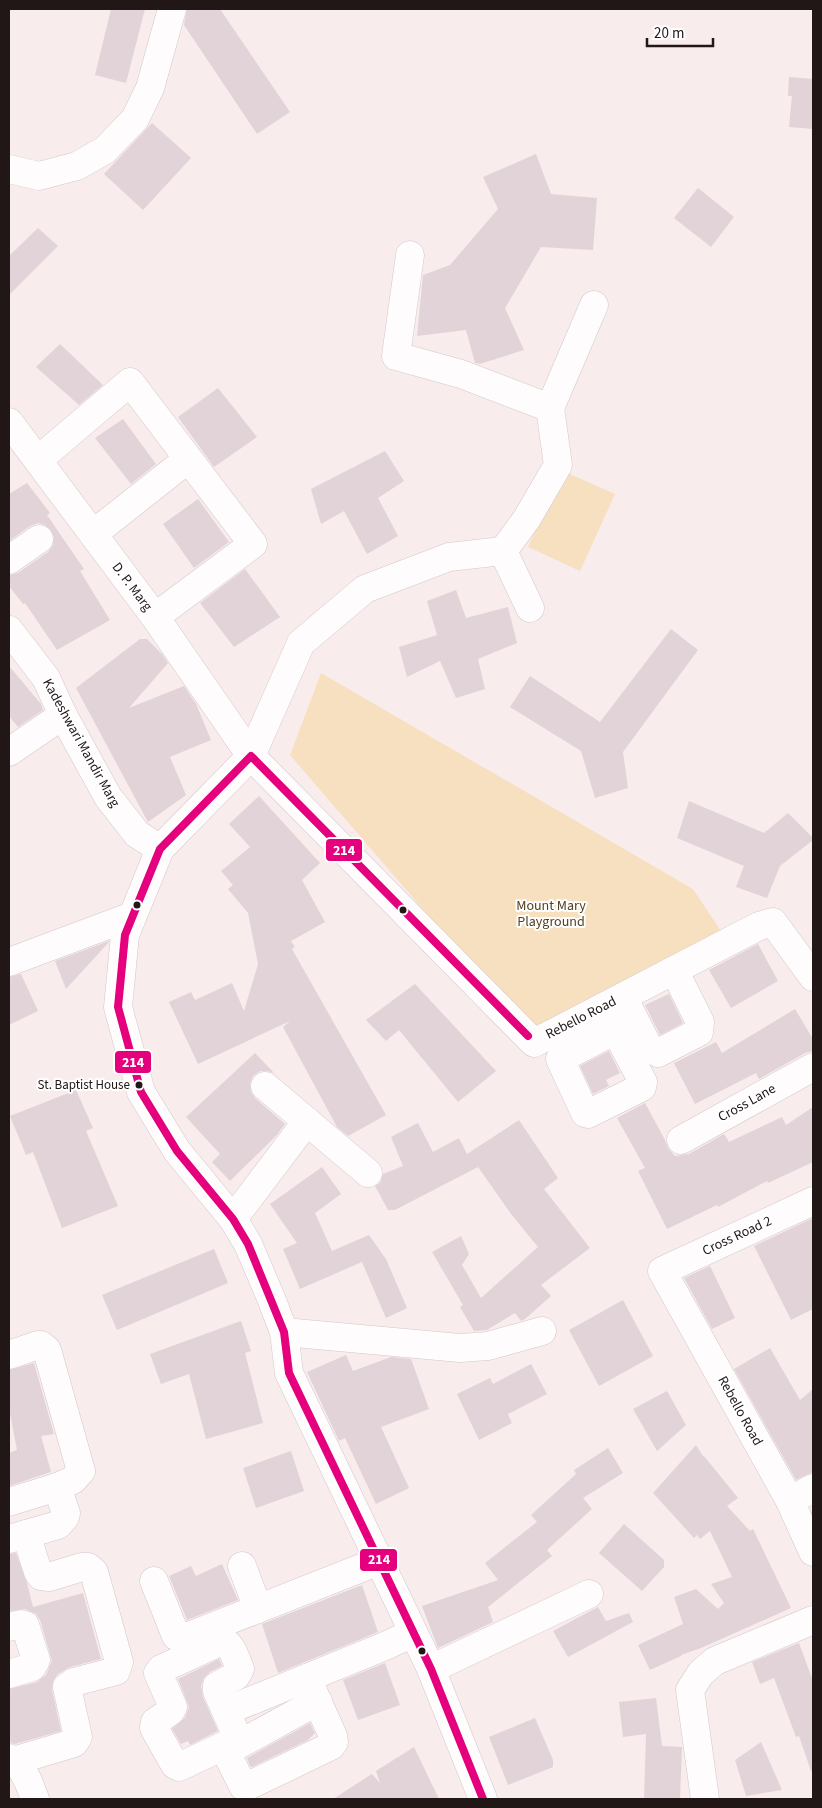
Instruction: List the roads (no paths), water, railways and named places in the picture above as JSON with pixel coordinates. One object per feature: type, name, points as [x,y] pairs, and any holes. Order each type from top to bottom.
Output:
[{"type":"street","points":[[9,169],[39,176],[77,166],[105,150],[135,119],[150,88],[172,9]]},
{"type":"street","points":[[410,255],[396,356],[461,374],[550,408]]},
{"type":"street","points":[[482,1799],[431,1669],[289,1373],[284,1332],[248,1244],[233,1218],[177,1151],[142,1092],[118,1007],[125,935],[160,849],[251,756],[301,643],[365,589],[449,556],[503,551],[526,520],[558,465],[550,408],[594,305]]},
{"type":"street","points":[[38,460],[130,382],[253,544],[155,618]]},
{"type":"street","name":"D. P. Marg","points":[[9,422],[155,618],[251,756]]},
{"type":"street","points":[[93,534],[188,460]]},
{"type":"street","points":[[9,560],[39,539]]},
{"type":"street","points":[[503,551],[530,608]]},
{"type":"street","name":"Kadeshwari Mandir Marg","points":[[9,630],[46,678],[63,715],[108,796],[137,834],[160,849]]},
{"type":"street","points":[[9,752],[63,715]]},
{"type":"street","name":"Rebello Road","points":[[251,756],[534,1043],[618,1011],[759,926],[774,922],[813,977]]},
{"type":"street","points":[[9,962],[132,916]]},
{"type":"street","points":[[618,1011],[649,1048],[658,1053],[699,1032],[700,1022],[678,976]]},
{"type":"street","name":"Cross Lane","points":[[681,1140],[813,1067]]},
{"type":"street","points":[[265,1086],[368,1173]]},
{"type":"street","points":[[233,1218],[307,1121]]},
{"type":"street","name":"Cross Road 2","points":[[662,1271],[813,1201]]},
{"type":"street","name":"Rebello Road","points":[[662,1271],[802,1495],[813,1552]]},
{"type":"street","points":[[284,1332],[460,1348],[488,1346],[542,1331]]},
{"type":"street","points":[[9,1355],[38,1345],[42,1345],[47,1350],[81,1471],[73,1480],[57,1487],[9,1502]]},
{"type":"street","points":[[35,1799],[28,1781],[13,1759],[70,1745],[78,1740],[67,1687],[74,1682],[116,1670],[119,1662],[94,1572],[88,1567],[82,1567],[49,1578],[41,1576],[17,1537],[58,1525],[65,1517],[65,1508],[57,1487]]},
{"type":"street","points":[[154,1581],[176,1636],[184,1638],[379,1562]]},
{"type":"street","points":[[242,1566],[258,1609]]},
{"type":"street","points":[[431,1669],[589,1594]]},
{"type":"street","points":[[705,1799],[690,1690],[701,1672],[715,1661],[813,1620]]},
{"type":"street","points":[[9,1627],[25,1625],[36,1660],[32,1667],[9,1674]]},
{"type":"street","points":[[226,1711],[312,1689],[414,1633]]},
{"type":"street","points":[[222,1641],[226,1641],[240,1669],[236,1676],[217,1686],[216,1691],[226,1711],[235,1732],[236,1738],[234,1741],[179,1767],[175,1765],[154,1728],[158,1719],[171,1711],[173,1707],[158,1677],[158,1673],[161,1669],[222,1641]]},
{"type":"place","name":"St. Baptist House","points":[[139,1085]]},
{"type":"park label","name":"Mount Mary Playground","points":[[551,914]]}]
